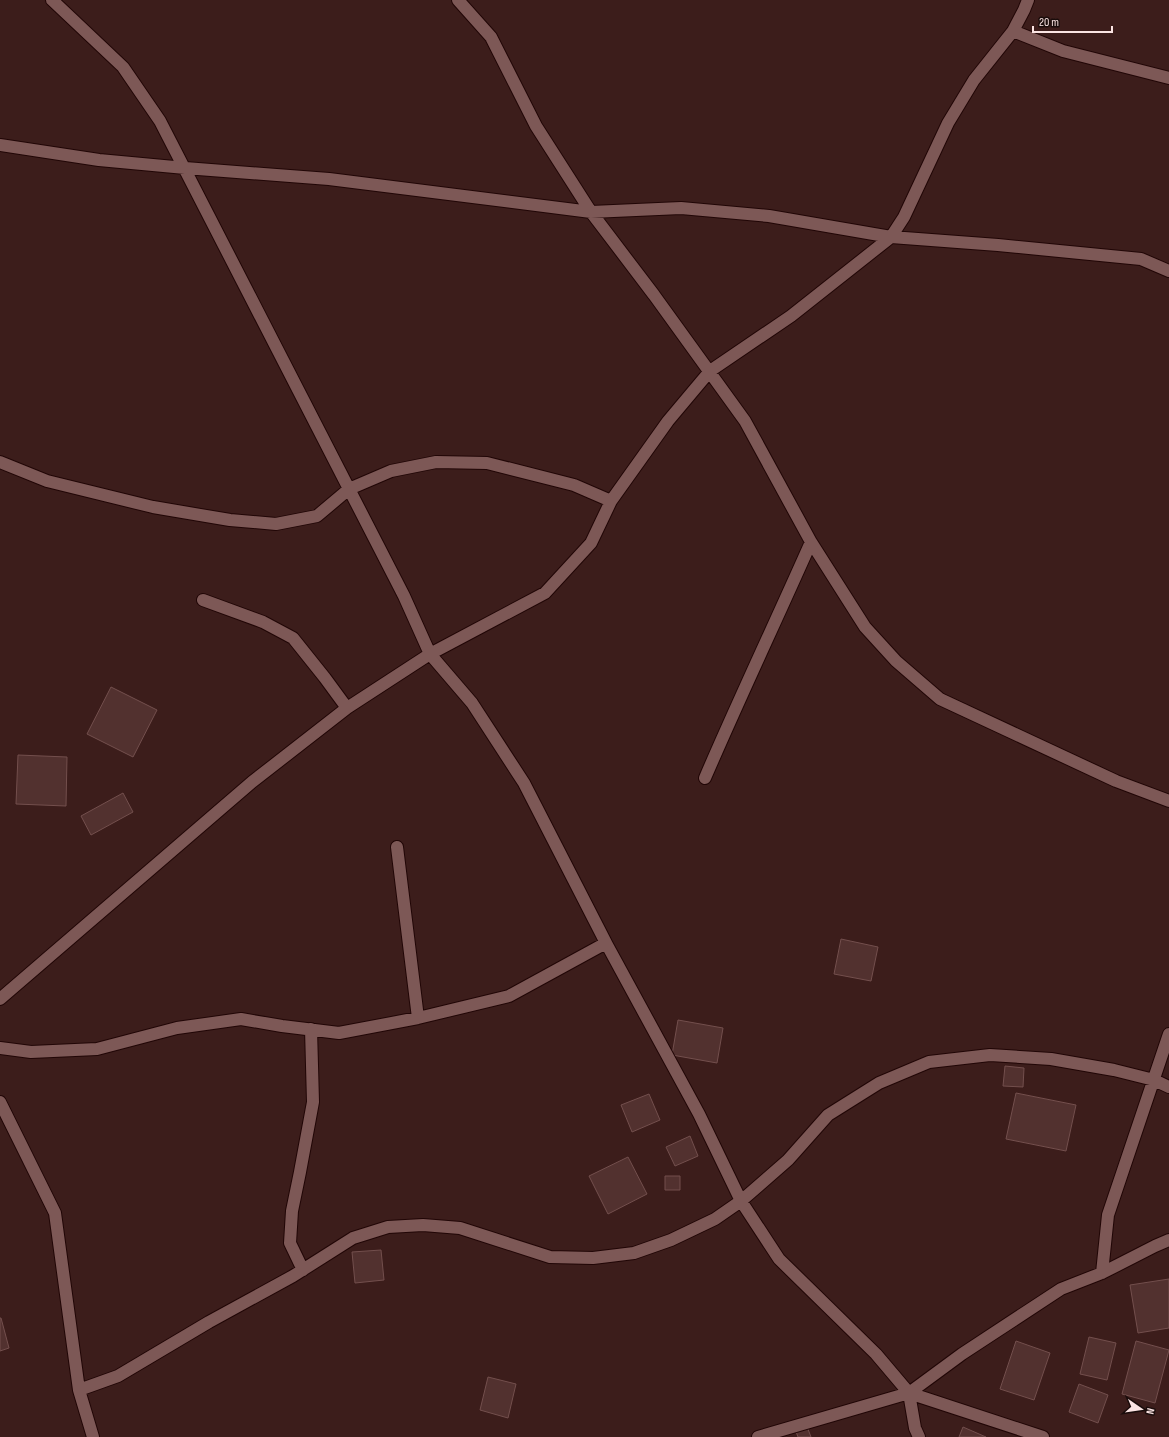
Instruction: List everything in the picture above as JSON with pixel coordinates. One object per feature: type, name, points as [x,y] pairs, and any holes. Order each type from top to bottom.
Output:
[{"type":"street","points":[[52,0],[123,67],[160,121],[404,596],[430,654],[472,703],[524,783],[606,943],[699,1114],[741,1201],[779,1259],[876,1354],[909,1393],[919,1437]]},
{"type":"street","points":[[458,0],[491,37],[536,126],[591,212],[710,371],[745,421],[811,542],[865,627],[896,661],[940,699],[1116,781],[1169,801]]},
{"type":"street","points":[[0,999],[252,782],[347,708],[430,654],[545,593],[591,543],[611,501],[668,420],[710,371],[791,316],[891,238],[904,216],[948,123],[974,80],[1013,31],[1028,0]]},
{"type":"street","points":[[1013,31],[1063,51],[1169,78]]},
{"type":"street","points":[[0,145],[99,160],[329,179],[591,212],[688,209],[769,216],[891,238],[998,245],[1141,259],[1169,271]]},
{"type":"street","points":[[0,462],[47,481],[153,507],[230,520],[276,524],[317,516],[349,489],[391,472],[436,462],[487,463],[574,485],[611,501]]},
{"type":"street","points":[[705,778],[740,697],[811,542]]},
{"type":"street","points":[[203,600],[263,622],[292,638],[325,678],[347,708]]},
{"type":"street","points":[[397,847],[418,1018]]},
{"type":"street","points":[[0,1048],[31,1052],[97,1049],[177,1028],[241,1019],[339,1033],[418,1018],[509,996],[606,943]]},
{"type":"street","points":[[303,1270],[290,1243],[292,1210],[313,1102],[311,1029]]},
{"type":"street","points":[[1102,1274],[1108,1215],[1169,1034]]},
{"type":"street","points":[[79,1390],[118,1376],[209,1322],[303,1270],[352,1238],[388,1227],[423,1225],[460,1228],[550,1257],[593,1258],[634,1253],[671,1240],[715,1219],[741,1201],[788,1160],[828,1116],[879,1083],[929,1062],[990,1055],[1051,1059],[1114,1070],[1154,1080],[1169,1087]]},
{"type":"street","points":[[0,1102],[55,1213],[79,1390],[93,1437]]},
{"type":"street","points":[[758,1437],[909,1393],[962,1354],[1061,1289],[1102,1274],[1169,1240]]},
{"type":"street","points":[[909,1393],[1042,1437]]},
{"type":"building","points":[[111,687],[157,710],[133,757],[87,734]]},
{"type":"building","points":[[18,755],[67,757],[66,806],[16,804]]},
{"type":"building","points":[[123,793],[133,812],[91,835],[81,816]]},
{"type":"building","points":[[841,939],[878,947],[871,981],[834,974]]},
{"type":"building","points":[[678,1020],[723,1028],[717,1063],[672,1055]]},
{"type":"building","points":[[1005,1066],[1024,1068],[1023,1087],[1003,1086]]},
{"type":"building","points":[[1016,1093],[1076,1105],[1066,1151],[1006,1139]]},
{"type":"building","points":[[649,1094],[660,1120],[632,1132],[621,1105]]},
{"type":"building","points":[[690,1136],[698,1156],[675,1166],[666,1147]]},
{"type":"building","points":[[628,1157],[647,1194],[608,1214],[589,1176]]},
{"type":"building","points":[[665,1176],[680,1176],[680,1190],[665,1190]]},
{"type":"building","points":[[381,1250],[384,1280],[355,1283],[352,1252]]},
{"type":"building","points":[[1169,1279],[1169,1328],[1138,1333],[1130,1285]]},
{"type":"building","points":[[0,1318],[9,1348],[0,1351]]},
{"type":"building","points":[[1089,1337],[1116,1343],[1107,1380],[1080,1374]]},
{"type":"building","points":[[1016,1341],[1050,1353],[1034,1400],[1000,1389]]},
{"type":"building","points":[[1136,1341],[1169,1350],[1155,1403],[1122,1394]]},
{"type":"building","points":[[488,1377],[516,1384],[508,1418],[480,1410]]},
{"type":"building","points":[[1079,1384],[1108,1395],[1098,1423],[1069,1412]]},
{"type":"building","points":[[806,1424],[811,1437],[798,1437],[795,1429]]},
{"type":"building","points":[[963,1427],[986,1437],[959,1437]]}]
